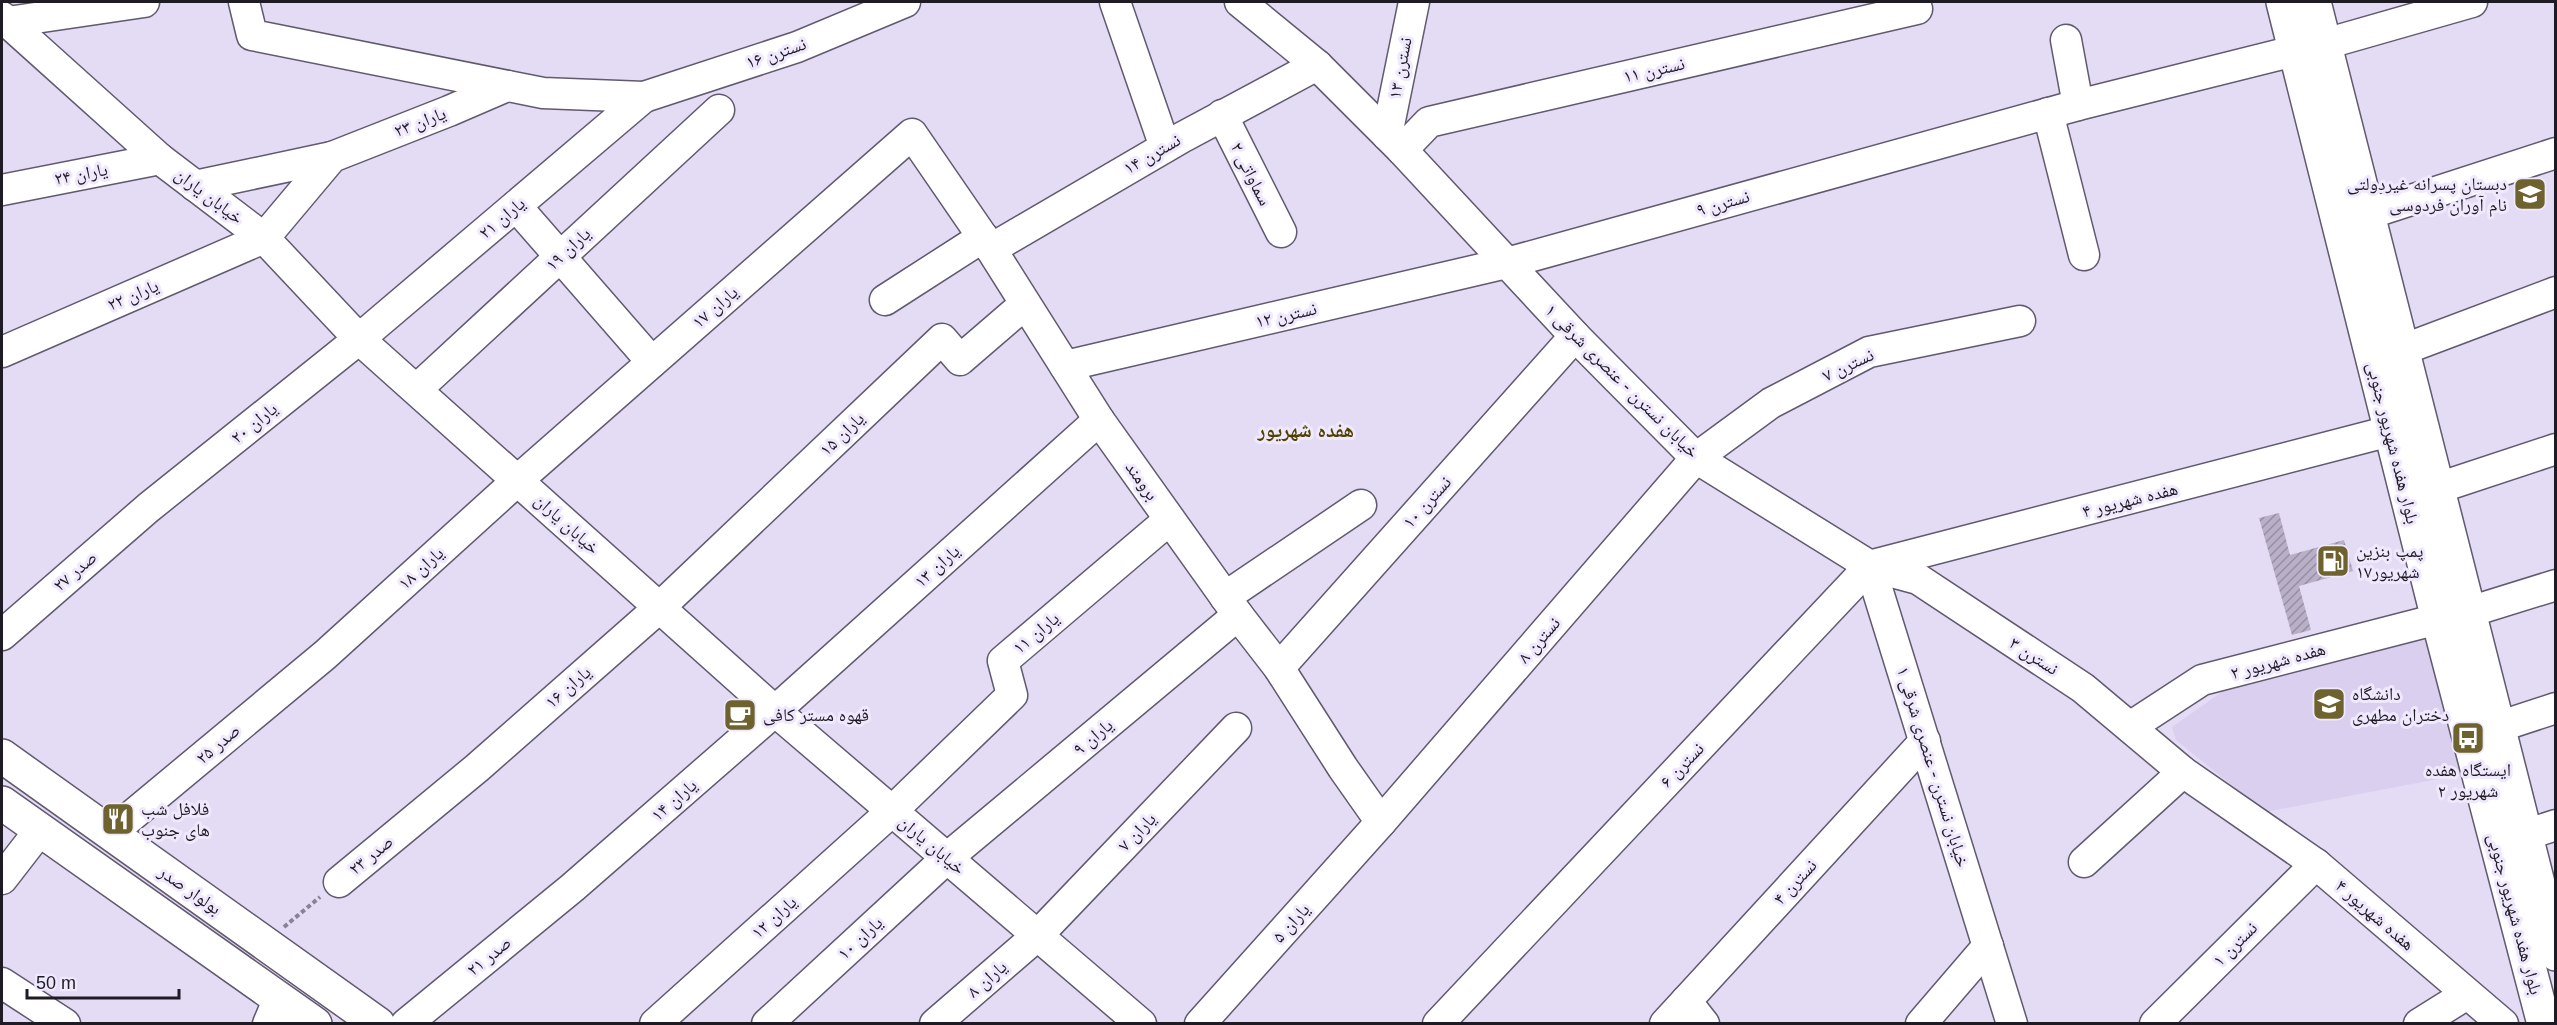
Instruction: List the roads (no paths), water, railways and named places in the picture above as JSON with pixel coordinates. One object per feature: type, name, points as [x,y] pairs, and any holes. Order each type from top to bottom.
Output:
[{"type":"main road","name":"بلوار هفده شهریور جنوبی","points":[[2283,2],[2309,48],[2368,214],[2438,488],[2453,616],[2540,1022]]},
{"type":"main road","name":"بلوار هفده شهریور جنوبی","points":[[2314,2],[2309,48],[2390,431],[2453,616],[2498,728],[2556,954]]},
{"type":"main road","name":"بولوار صدر","points":[[2,756],[378,1023]]},
{"type":"main road","name":"بولوار صدر","points":[[2,803],[274,1011],[315,1023]]},
{"type":"street","points":[[4,20],[144,2]]},
{"type":"street","points":[[244,2],[252,35],[543,93],[644,97]]},
{"type":"street","name":"نسترن ۱۶","points":[[644,97],[797,47],[905,2]]},
{"type":"street","points":[[1115,2],[1165,147]]},
{"type":"street","name":"خیابان نسترن - عنصری شرقی ۱","points":[[1240,2],[1317,65],[1394,142],[1575,336],[1696,458],[1870,566],[2012,1023]]},
{"type":"street","name":"نسترن ۱۳","points":[[1394,142],[1414,2]]},
{"type":"street","name":"نسترن ۹","points":[[1507,263],[1939,142],[2309,48],[2472,2]]},
{"type":"street","name":"نسترن ۱۱","points":[[1394,142],[1429,122],[1917,9]]},
{"type":"street","name":"خیابان یاران","points":[[4,20],[160,159],[264,238],[359,339],[775,711],[1141,1023]]},
{"type":"street","points":[[2066,40],[2078,105]]},
{"type":"street","name":"نسترن ۱۴","points":[[885,300],[1317,65]]},
{"type":"street","name":"یاران ۲۳","points":[[195,186],[332,157],[507,86]]},
{"type":"street","name":"یاران ۲۱","points":[[359,339],[644,97]]},
{"type":"street","name":"یاران ۱۹","points":[[417,389],[720,110]]},
{"type":"street","points":[[2048,114],[2084,255]]},
{"type":"street","name":"سماواتی ۲","points":[[1222,116],[1281,232]]},
{"type":"street","name":"برومند","points":[[912,134],[987,243],[1099,420],[1231,606],[1279,668],[1343,768],[1381,822]]},
{"type":"street","name":"یاران ۱۷","points":[[518,480],[912,134]]},
{"type":"street","points":[[2368,214],[2556,153]]},
{"type":"street","name":"یاران ۲۳","points":[[264,238],[332,157]]},
{"type":"street","name":"یاران ۲۴","points":[[2,190],[160,159]]},
{"type":"street","points":[[516,206],[652,362]]},
{"type":"street","name":"یاران ۲۲","points":[[2,352],[264,238]]},
{"type":"street","name":"نسترن ۱۲","points":[[1065,366],[1507,263]]},
{"type":"street","points":[[2402,350],[2556,292]]},
{"type":"street","name":"یاران ۱۵","points":[[660,607],[942,339],[960,360],[1026,304]]},
{"type":"street","name":"نسترن ۷","points":[[1696,458],[1772,403],[1869,352],[2020,321]]},
{"type":"street","name":"نسترن ۱۰","points":[[1279,668],[1575,336]]},
{"type":"street","name":"یاران ۲۰","points":[[148,508],[359,339]]},
{"type":"street","name":"یاران ۱۳","points":[[775,711],[1099,420]]},
{"type":"street","name":"هفده شهریور ۴","points":[[1919,566],[2390,431]]},
{"type":"street","points":[[2438,488],[2556,449]]},
{"type":"street","name":"نسترن ۸","points":[[1381,822],[1696,458]]},
{"type":"street","name":"یاران ۱۸","points":[[325,655],[518,480]]},
{"type":"street","name":"یاران ۹","points":[[947,858],[1231,606],[1361,505]]},
{"type":"street","name":"صدر ۲۷","points":[[2,635],[148,508]]},
{"type":"street","name":"یاران ۱۱","points":[[892,811],[1012,695],[1003,661],[1169,520]]},
{"type":"street","name":"نسترن ۳","points":[[1870,566],[1919,566],[2083,688],[2183,772]]},
{"type":"street","name":"نسترن ۶","points":[[1438,1023],[1870,566]]},
{"type":"street","name":"هفده شهریور ۲","points":[[2130,727],[2202,680],[2453,616],[2556,585]]},
{"type":"street","name":"یاران ۱۶","points":[[477,768],[660,607]]},
{"type":"street","name":"صدر ۲۵","points":[[111,833],[325,655]]},
{"type":"street","points":[[2498,728],[2556,708]]},
{"type":"street","name":"یاران ۱۴","points":[[572,888],[775,711]]},
{"type":"street","name":"یاران ۷","points":[[1038,935],[1236,728]]},
{"type":"street","name":"نسترن ۴","points":[[1665,1023],[1695,1012],[1925,741]]},
{"type":"street","name":"صدر ۲۳","points":[[339,882],[477,768]]},
{"type":"street","points":[[2084,862],[2183,772]]},
{"type":"street","name":"هفده شهریور ۴","points":[[2183,772],[2316,864],[2503,1023]]},
{"type":"street","name":"یاران ۱۲","points":[[655,1023],[892,811]]},
{"type":"street","name":"یاران ۵","points":[[1200,1023],[1381,822]]},
{"type":"street","points":[[2525,835],[2556,825]]},
{"type":"street","points":[[2,879],[40,830]]},
{"type":"street","name":"یاران ۱۰","points":[[770,1021],[947,858]]},
{"type":"street","name":"نسترن ۱","points":[[2155,1023],[2316,864]]},
{"type":"street","name":"صدر ۲۱","points":[[406,1023],[572,888]]},
{"type":"street","name":"یاران ۸","points":[[935,1023],[1038,935]]},
{"type":"street","points":[[1921,1023],[1988,946]]},
{"type":"street","points":[[2,982],[65,1023]]},
{"type":"street","points":[[2419,1023],[2468,994]]},
{"type":"place","name":"دبستان پسرانه غیردولتی نام آوران فردوسی","points":[[2530,194]]},
{"type":"place","name":"پمپ بنزین ۱۷شهریور","points":[[2333,561]]},
{"type":"place","name":"دانشگاه دختران مطهری","points":[[2329,704]]},
{"type":"place","name":"قهوه مستر کافی","points":[[740,715]]},
{"type":"place","name":"ایستگاه هفده شهریور ۲","points":[[2468,738]]},
{"type":"place","name":"فلافل شب های جنوب","points":[[118,819]]},
{"type":"district","name":"هفده شهریور","points":[[1306,430]]}]
